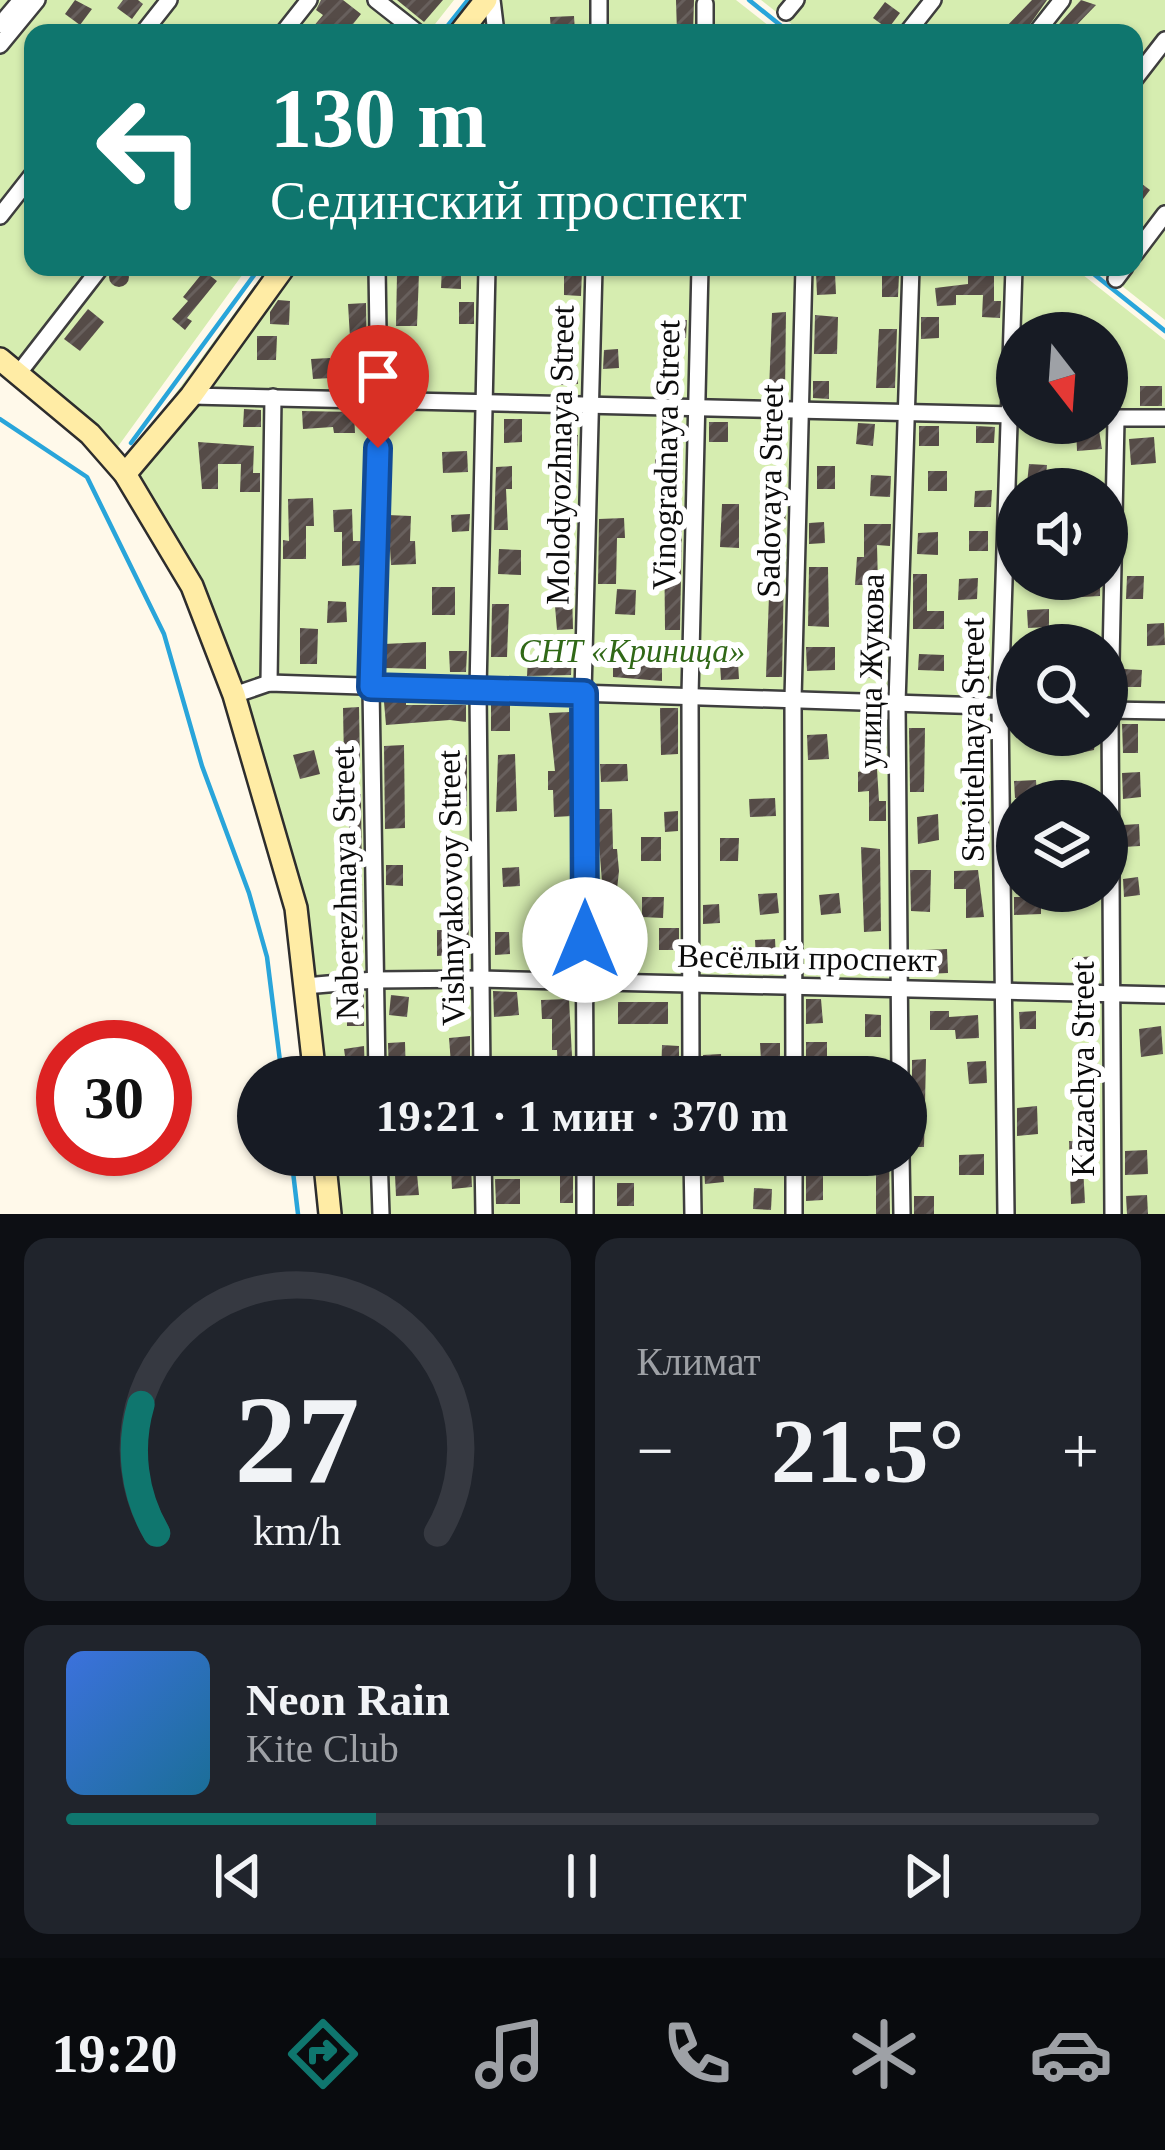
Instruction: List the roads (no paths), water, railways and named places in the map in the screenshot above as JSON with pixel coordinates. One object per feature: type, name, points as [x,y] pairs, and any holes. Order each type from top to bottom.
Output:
[{"type":"street","points":[[0,25],[21,0]]},
{"type":"street","points":[[0,45],[37,0]]},
{"type":"street","points":[[150,24],[169,0]]},
{"type":"street","points":[[290,24],[309,0]]},
{"type":"street","points":[[376,0],[407,24]]},
{"type":"street","points":[[468,24],[489,0]]},
{"type":"street","points":[[914,24],[932,0]]},
{"type":"street","points":[[1043,24],[1062,0]]},
{"type":"street","points":[[705,4],[705,24]]},
{"type":"street","points":[[1143,68],[1165,40]]},
{"type":"street","points":[[0,216],[24,185]]},
{"type":"street","points":[[1143,243],[1165,214]]},
{"type":"street","points":[[93,276],[9,366],[90,434],[125,474],[192,586],[234,695],[296,908],[312,1056]]},
{"type":"street","points":[[125,474],[191,396],[278,276]]},
{"type":"street","name":"Naberezhnaya Street","points":[[376,1056],[371,687],[379,400],[377,276]]},
{"type":"street","name":"Vishnyakovoy Street","points":[[482,1056],[478,690],[487,276]]},
{"type":"street","name":"Molodyozhnaya Street","points":[[585,1056],[584,693],[594,276]]},
{"type":"street","name":"Vinogradnaya Street","points":[[691,1056],[690,696],[700,276]]},
{"type":"street","name":"Sadovaya Street","points":[[794,1056],[794,699],[804,276]]},
{"type":"street","name":"улица Жукова","points":[[900,1056],[897,703],[911,276]]},
{"type":"street","name":"Stroitelnaya Street","points":[[1013,312],[1014,276]]},
{"type":"street","points":[[191,396],[996,415]]},
{"type":"street","points":[[269,683],[273,397]]},
{"type":"street","points":[[1128,418],[1165,418]]},
{"type":"street","name":"Stroitelnaya Street","points":[[1010,624],[1012,444]]},
{"type":"street","name":"Kazachya Street","points":[[1109,624],[1112,444]]},
{"type":"street","points":[[234,695],[269,683],[996,706]]},
{"type":"street","points":[[1128,710],[1165,711]]},
{"type":"street","name":"Stroitelnaya Street","points":[[1006,1214],[1003,991],[1008,756]]},
{"type":"street","name":"Kazachya Street","points":[[1108,756],[1113,1214]]},
{"type":"street","name":"Весёлый проспект","points":[[304,986],[480,979],[1165,995]]},
{"type":"street","points":[[326,1176],[330,1214]]},
{"type":"street","points":[[380,1176],[381,1214]]},
{"type":"street","points":[[483,1176],[484,1214]]},
{"type":"street","points":[[585,1176],[585,1214]]},
{"type":"street","points":[[692,1176],[693,1214]]},
{"type":"street","points":[[794,1176],[794,1214]]},
{"type":"street","points":[[901,1176],[902,1214]]},
{"type":"waterway","points":[[449,24],[468,0]]},
{"type":"waterway","points":[[749,0],[779,24]]},
{"type":"waterway","points":[[131,443],[253,276]]},
{"type":"waterway","points":[[1096,276],[1165,331]]},
{"type":"waterway","points":[[0,419],[87,477],[164,634],[202,766],[267,957],[279,1056]]},
{"type":"waterway","points":[[293,1176],[298,1214]]},
{"type":"park label","name":"СНТ «Криница»","points":[[632,650]]}]
